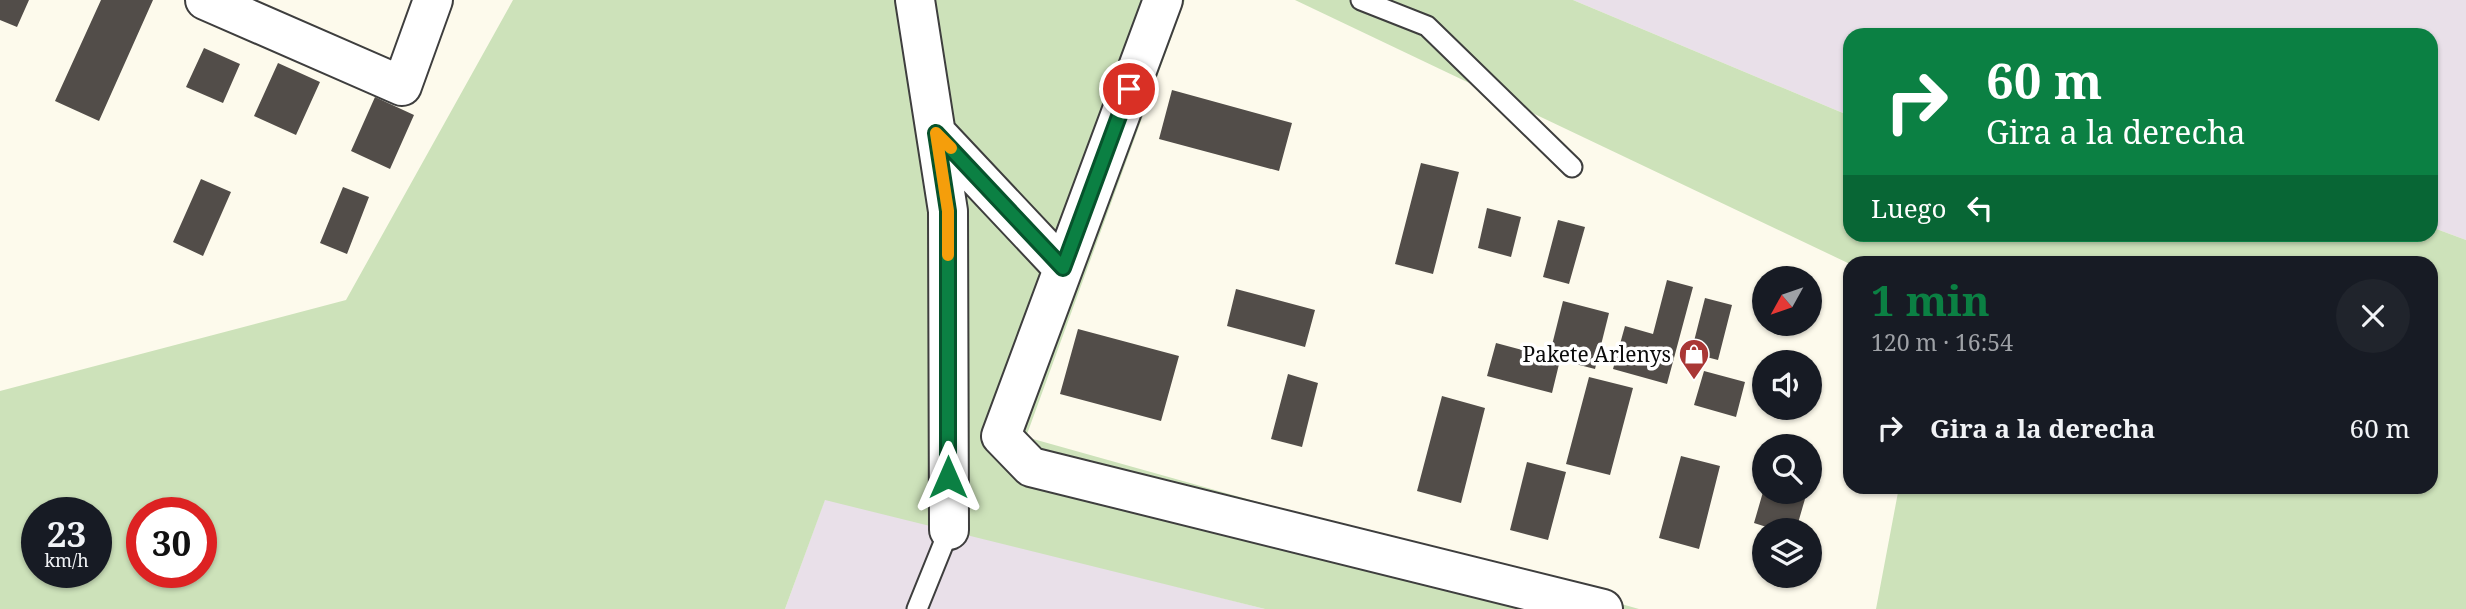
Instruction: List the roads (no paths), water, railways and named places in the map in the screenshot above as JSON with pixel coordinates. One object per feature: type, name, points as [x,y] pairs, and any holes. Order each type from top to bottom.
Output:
[{"type":"street","points":[[205,0],[401,86],[433,0]]},
{"type":"street","points":[[915,0],[948,211],[948,530]]},
{"type":"street","points":[[1163,0],[1001,436],[1031,467],[1603,609]]},
{"type":"street","points":[[936,133],[1063,268]]},
{"type":"lane","points":[[1361,0],[1427,26],[1572,167]]},
{"type":"lane","points":[[917,609],[948,530]]},
{"type":"place","name":"Pakete Arlenys","points":[[1694,381]]}]
